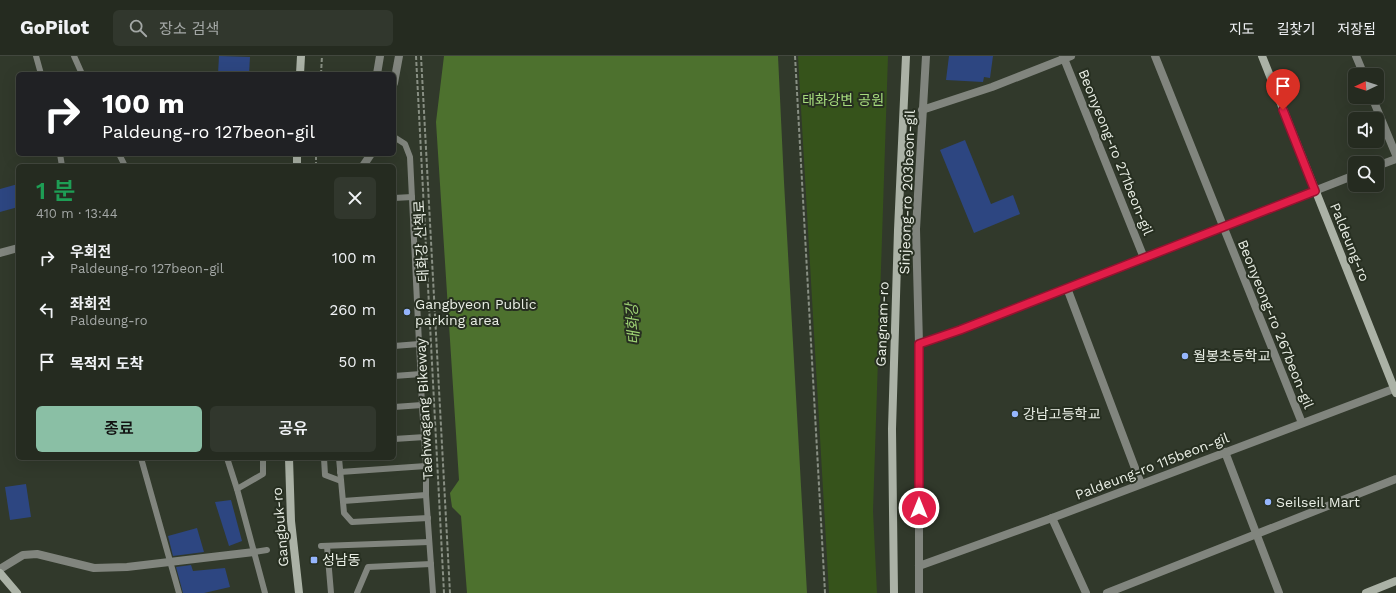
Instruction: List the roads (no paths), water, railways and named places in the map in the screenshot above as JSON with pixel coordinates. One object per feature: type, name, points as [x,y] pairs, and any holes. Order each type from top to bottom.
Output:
[{"type":"main road","points":[[300,72],[301,56]]},
{"type":"main road","name":"Gangnam-ro","points":[[894,593],[892,429],[898,230],[906,56]]},
{"type":"main road","name":"Paldeung-ro","points":[[1262,56],[1395,390]]},
{"type":"main road","name":"Gangbuk-ro","points":[[289,460],[291,521],[299,593]]},
{"type":"main road","points":[[0,573],[17,593]]},
{"type":"main road","points":[[1366,593],[1393,582]]},
{"type":"street","points":[[377,72],[380,56]]},
{"type":"street","points":[[396,72],[399,56]]},
{"type":"street","name":"Sinjeong-ro 203beon-gil","points":[[920,593],[919,344],[916,229],[926,56]]},
{"type":"street","name":"Beonyeong-ro 267beon-gil","points":[[1155,56],[1302,423]]},
{"type":"street","points":[[1356,56],[1361,68]]},
{"type":"street","points":[[922,110],[992,87],[1066,57]]},
{"type":"street","name":"Beonyeong-ro 271beon-gil","points":[[1066,57],[1144,258]]},
{"type":"street","points":[[1375,104],[1396,155]]},
{"type":"street","points":[[1384,163],[1396,159]]},
{"type":"street","points":[[919,344],[960,330],[1348,178]]},
{"type":"street","points":[[0,253],[16,249]]},
{"type":"street","points":[[1067,288],[1141,484]]},
{"type":"street","name":"Paldeung-ro 115beon-gil","points":[[919,566],[1052,518],[1302,423],[1395,390]]},
{"type":"street","points":[[1225,452],[1279,593]]},
{"type":"street","points":[[1107,593],[1396,479]]},
{"type":"street","points":[[1052,518],[1086,593]]},
{"type":"street","points":[[0,569],[23,555],[37,554],[94,568],[127,567],[254,552]]},
{"type":"lane","points":[[36,56],[40,72]]},
{"type":"lane","points":[[74,56],[81,72]]},
{"type":"lane","points":[[396,138],[405,144],[410,157],[420,374],[425,437],[426,495],[433,593]]},
{"type":"lane","points":[[396,198],[412,197]]},
{"type":"lane","points":[[396,346],[419,344]]},
{"type":"lane","points":[[396,376],[420,374]]},
{"type":"lane","points":[[396,407],[422,404]]},
{"type":"lane","points":[[396,439],[425,437]]},
{"type":"lane","points":[[142,460],[179,593]]},
{"type":"lane","points":[[228,460],[237,489],[264,593]]},
{"type":"lane","points":[[237,489],[262,474],[263,460]]},
{"type":"lane","points":[[324,460],[325,475],[341,480]]},
{"type":"lane","points":[[340,460],[344,513],[352,522],[428,518]]},
{"type":"lane","points":[[340,472],[426,466]]},
{"type":"lane","points":[[343,501],[426,495]]},
{"type":"lane","points":[[331,593],[324,546],[429,542]]},
{"type":"lane","points":[[254,552],[267,550]]},
{"type":"lane","points":[[357,593],[368,567],[430,564]]},
{"type":"water","name":"태화강","points":[[444,56],[778,56],[807,593],[467,593],[461,516],[452,507],[450,493],[459,480],[436,122]]},
{"type":"place","name":"Gangbyeon Public parking area","points":[[407,312]]},
{"type":"place","name":"월봉초등학교","points":[[1185,356]]},
{"type":"place","name":"강남고등학교","points":[[1015,414]]},
{"type":"place","name":"Seilseil Mart","points":[[1268,502]]},
{"type":"place","name":"성남동","points":[[314,560]]},
{"type":"park label","name":"태화강변 공원","points":[[843,100]]}]
